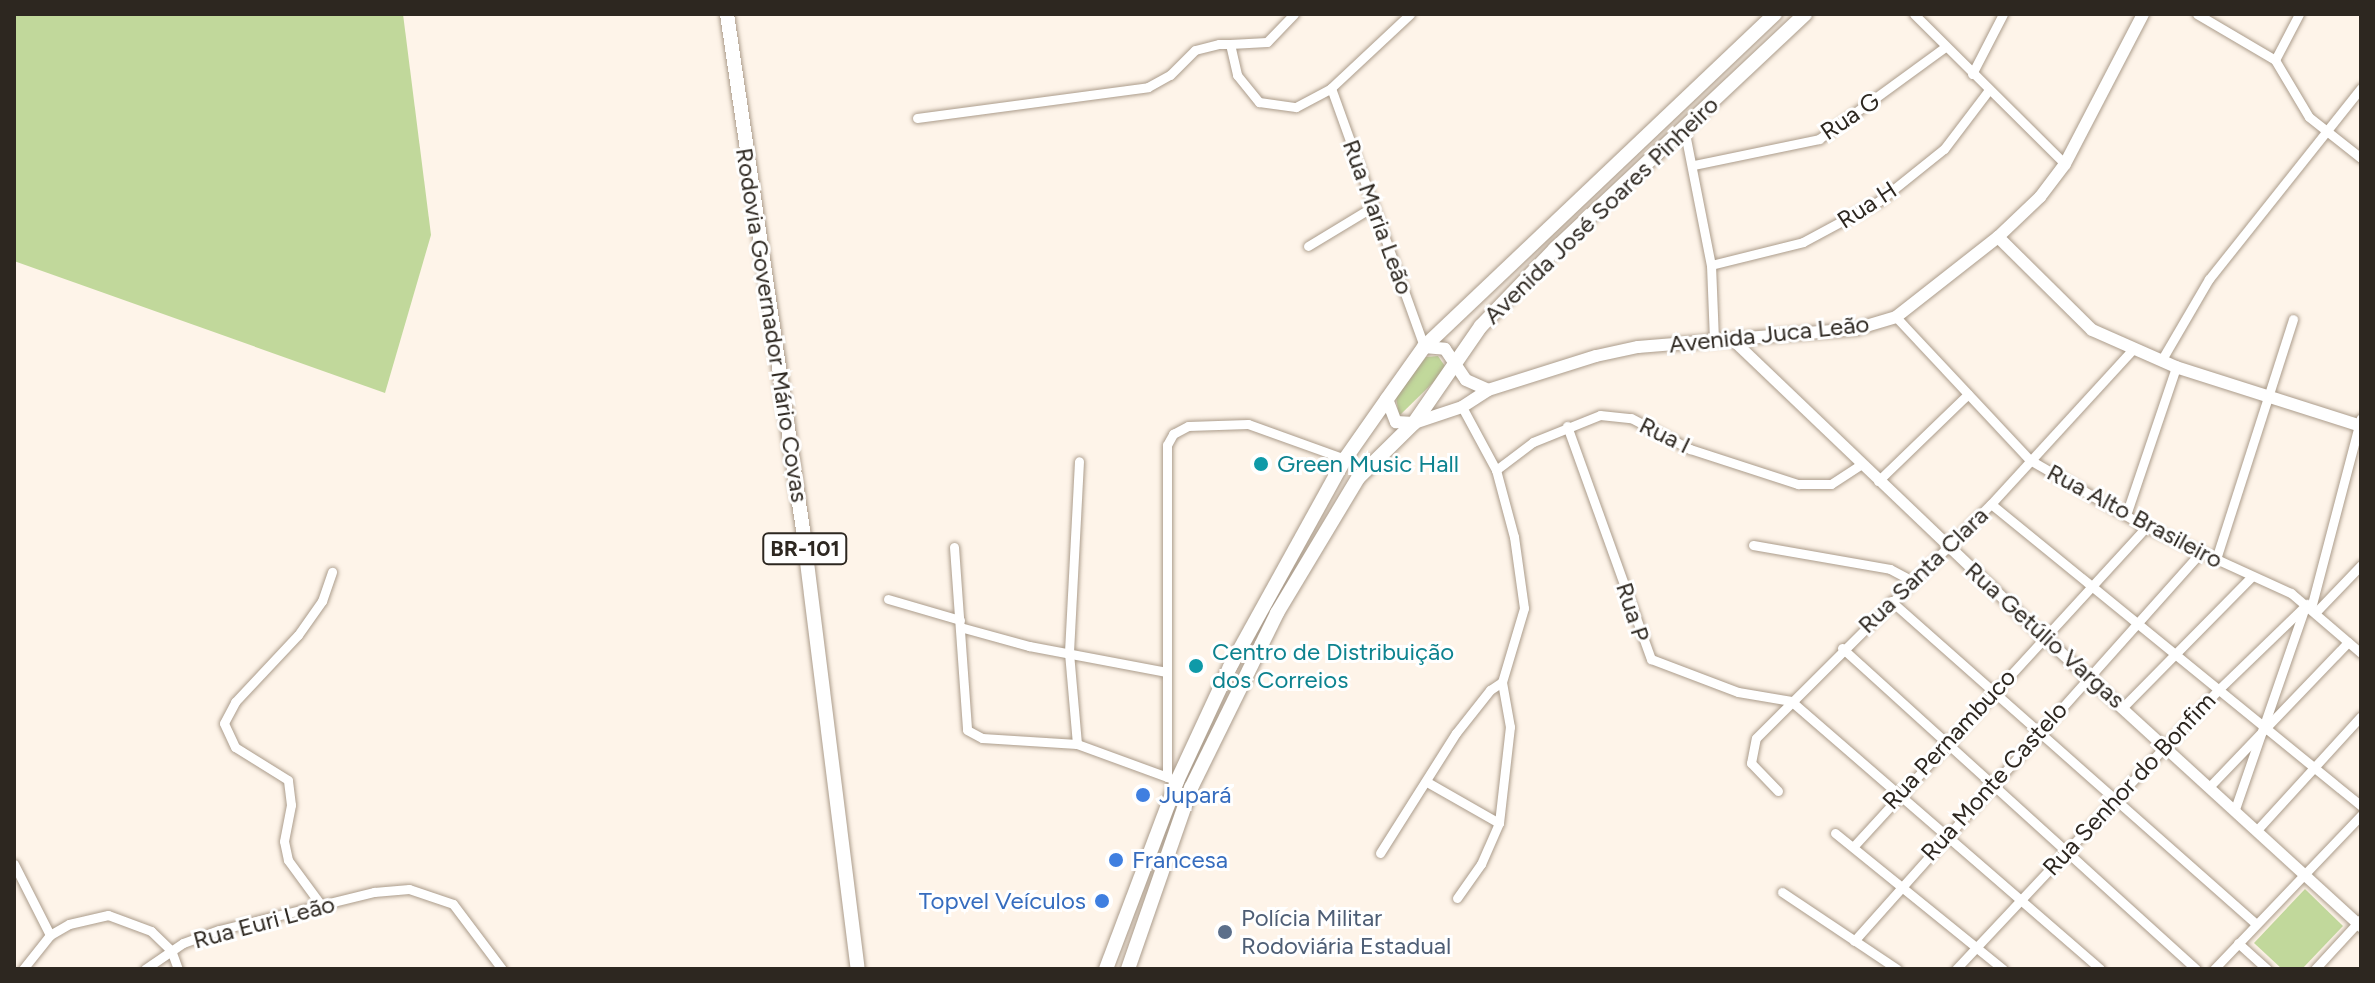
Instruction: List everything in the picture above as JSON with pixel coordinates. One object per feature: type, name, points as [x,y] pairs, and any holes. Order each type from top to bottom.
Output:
[{"type":"main road","name":"Rodovia Governador Mário Covas","points":[[727,14],[803,530],[858,969]]},
{"type":"main road","name":"Avenida José Soares Pinheiro","points":[[1106,969],[1172,779],[1267,595],[1345,459],[1387,399],[1424,347],[1775,14]]},
{"type":"main road","name":"Avenida José Soares Pinheiro","points":[[1128,969],[1191,788],[1277,613],[1358,478],[1414,423],[1455,369],[1481,326],[1544,260],[1805,14]]},
{"type":"main road","name":"Avenida Juca Leão","points":[[1414,423],[1462,407],[1488,390],[1596,356],[1714,341],[1856,329],[1896,317],[2028,212],[2065,164],[2143,14]]},
{"type":"main road","points":[[1998,237],[2078,321],[2132,350],[2176,367],[2359,423]]},
{"type":"main road","points":[[1424,347],[1445,349],[1455,369],[1474,386],[1488,390]]},
{"type":"main road","points":[[1387,399],[1396,422],[1414,423]]},
{"type":"street","points":[[917,118],[1148,87],[1170,75],[1195,50],[1267,42],[1294,14]]},
{"type":"street","points":[[1230,44],[1237,75],[1247,92],[1269,106],[1296,107],[1331,88],[1410,14]]},
{"type":"street","points":[[1914,14],[1988,91],[2065,164]]},
{"type":"street","points":[[1972,74],[2003,14]]},
{"type":"street","points":[[2197,14],[2275,60],[2309,117],[2361,158]]},
{"type":"street","points":[[2275,60],[2299,14]]},
{"type":"street","name":"Rua G","points":[[1694,165],[1819,139],[1945,47]]},
{"type":"street","name":"Rua Maria Leão","points":[[1331,88],[1424,347]]},
{"type":"street","points":[[2161,361],[2209,279],[2324,130],[2361,88]]},
{"type":"street","name":"Rua H","points":[[1711,265],[1803,242],[1879,201],[1944,149],[1988,91]]},
{"type":"street","points":[[1684,128],[1694,165],[1711,265],[1714,341]]},
{"type":"street","points":[[1308,246],[1374,206]]},
{"type":"street","name":"Rua Alto Brasileiro","points":[[1896,317],[2030,460],[2146,527],[2252,576],[2311,608],[2361,653]]},
{"type":"street","points":[[2216,559],[2293,319]]},
{"type":"street","name":"Rua Getúlio Vargas","points":[[1733,340],[2044,637],[2166,744],[2360,923]]},
{"type":"street","name":"Rua Santa Clara","points":[[1778,791],[1756,772],[1750,748],[1842,648],[1991,504],[2132,350]]},
{"type":"street","points":[[2126,515],[2176,367]]},
{"type":"street","points":[[1878,481],[1968,394]]},
{"type":"street","points":[[1457,898],[1481,864],[1499,823],[1510,727],[1502,682],[1520,629],[1524,591],[1496,470],[1462,407]]},
{"type":"street","name":"Rua I","points":[[1496,470],[1533,442],[1600,415],[1631,418],[1690,449],[1798,484],[1831,484],[1862,464]]},
{"type":"street","points":[[2235,809],[2311,608],[2359,423]]},
{"type":"street","points":[[954,547],[967,730],[972,735],[1077,744],[1172,779],[1167,672],[1167,445],[1173,434],[1188,426],[1248,424],[1345,459]]},
{"type":"street","name":"Rua P","points":[[1567,426],[1651,659],[1738,692],[1791,701]]},
{"type":"street","points":[[1077,744],[1069,652],[1079,461]]},
{"type":"street","points":[[1991,504],[2361,806]]},
{"type":"street","name":"Rua Pernambuco","points":[[1853,847],[1897,794],[2146,527]]},
{"type":"street","points":[[1753,545],[1890,569],[1911,580]]},
{"type":"street","name":"Rua Monte Castelo","points":[[1854,941],[2201,552]]},
{"type":"street","name":"Rua Senhor do Bonfim","points":[[1956,969],[2218,690],[2361,565]]},
{"type":"street","points":[[321,905],[288,860],[284,841],[291,805],[288,780],[235,747],[224,723],[228,711],[298,635],[322,601],[332,572]]},
{"type":"street","points":[[2123,707],[2252,576]]},
{"type":"street","points":[[888,599],[960,623],[1069,652],[1167,672]]},
{"type":"street","points":[[1891,601],[2256,924]]},
{"type":"street","points":[[2211,785],[2348,642]]},
{"type":"street","points":[[1842,648],[2196,969]]},
{"type":"street","points":[[1380,853],[1456,733],[1490,690],[1502,682]]},
{"type":"street","points":[[1791,701],[2100,969]]},
{"type":"street","points":[[2257,830],[2361,716]]},
{"type":"street","points":[[1427,782],[1499,823]]},
{"type":"street","points":[[2214,969],[2361,815]]},
{"type":"street","points":[[1835,833],[2003,969]]},
{"type":"street","points":[[14,864],[50,935]]},
{"type":"street","name":"Rua Euri Leão","points":[[23,969],[50,935],[69,924],[108,915],[151,931],[171,950],[219,930],[393,890],[434,893],[453,904],[502,969]]},
{"type":"street","points":[[1782,892],[1897,969]]},
{"type":"street","points":[[2315,969],[2360,923]]},
{"type":"street","points":[[2238,943],[2267,969]]},
{"type":"street","points":[[145,969],[171,950],[178,969]]},
{"type":"green space","points":[[14,14],[403,14],[431,235],[385,393],[14,261]]},
{"type":"green space","points":[[1438,356],[1447,369],[1399,416],[1396,397],[1426,357]]},
{"type":"green space","points":[[2305,889],[2343,926],[2302,969],[2282,969],[2254,943]]},
{"type":"place","name":"Green Music Hall","points":[[1261,464]]},
{"type":"place","name":"Centro de Distribuição dos Correios","points":[[1196,666]]},
{"type":"place","name":"Jupará","points":[[1143,795]]},
{"type":"place","name":"Francesa","points":[[1116,860]]},
{"type":"place","name":"Topvel Veículos","points":[[1102,901]]},
{"type":"place","name":"Polícia Militar Rodoviária Estadual","points":[[1225,932]]}]
